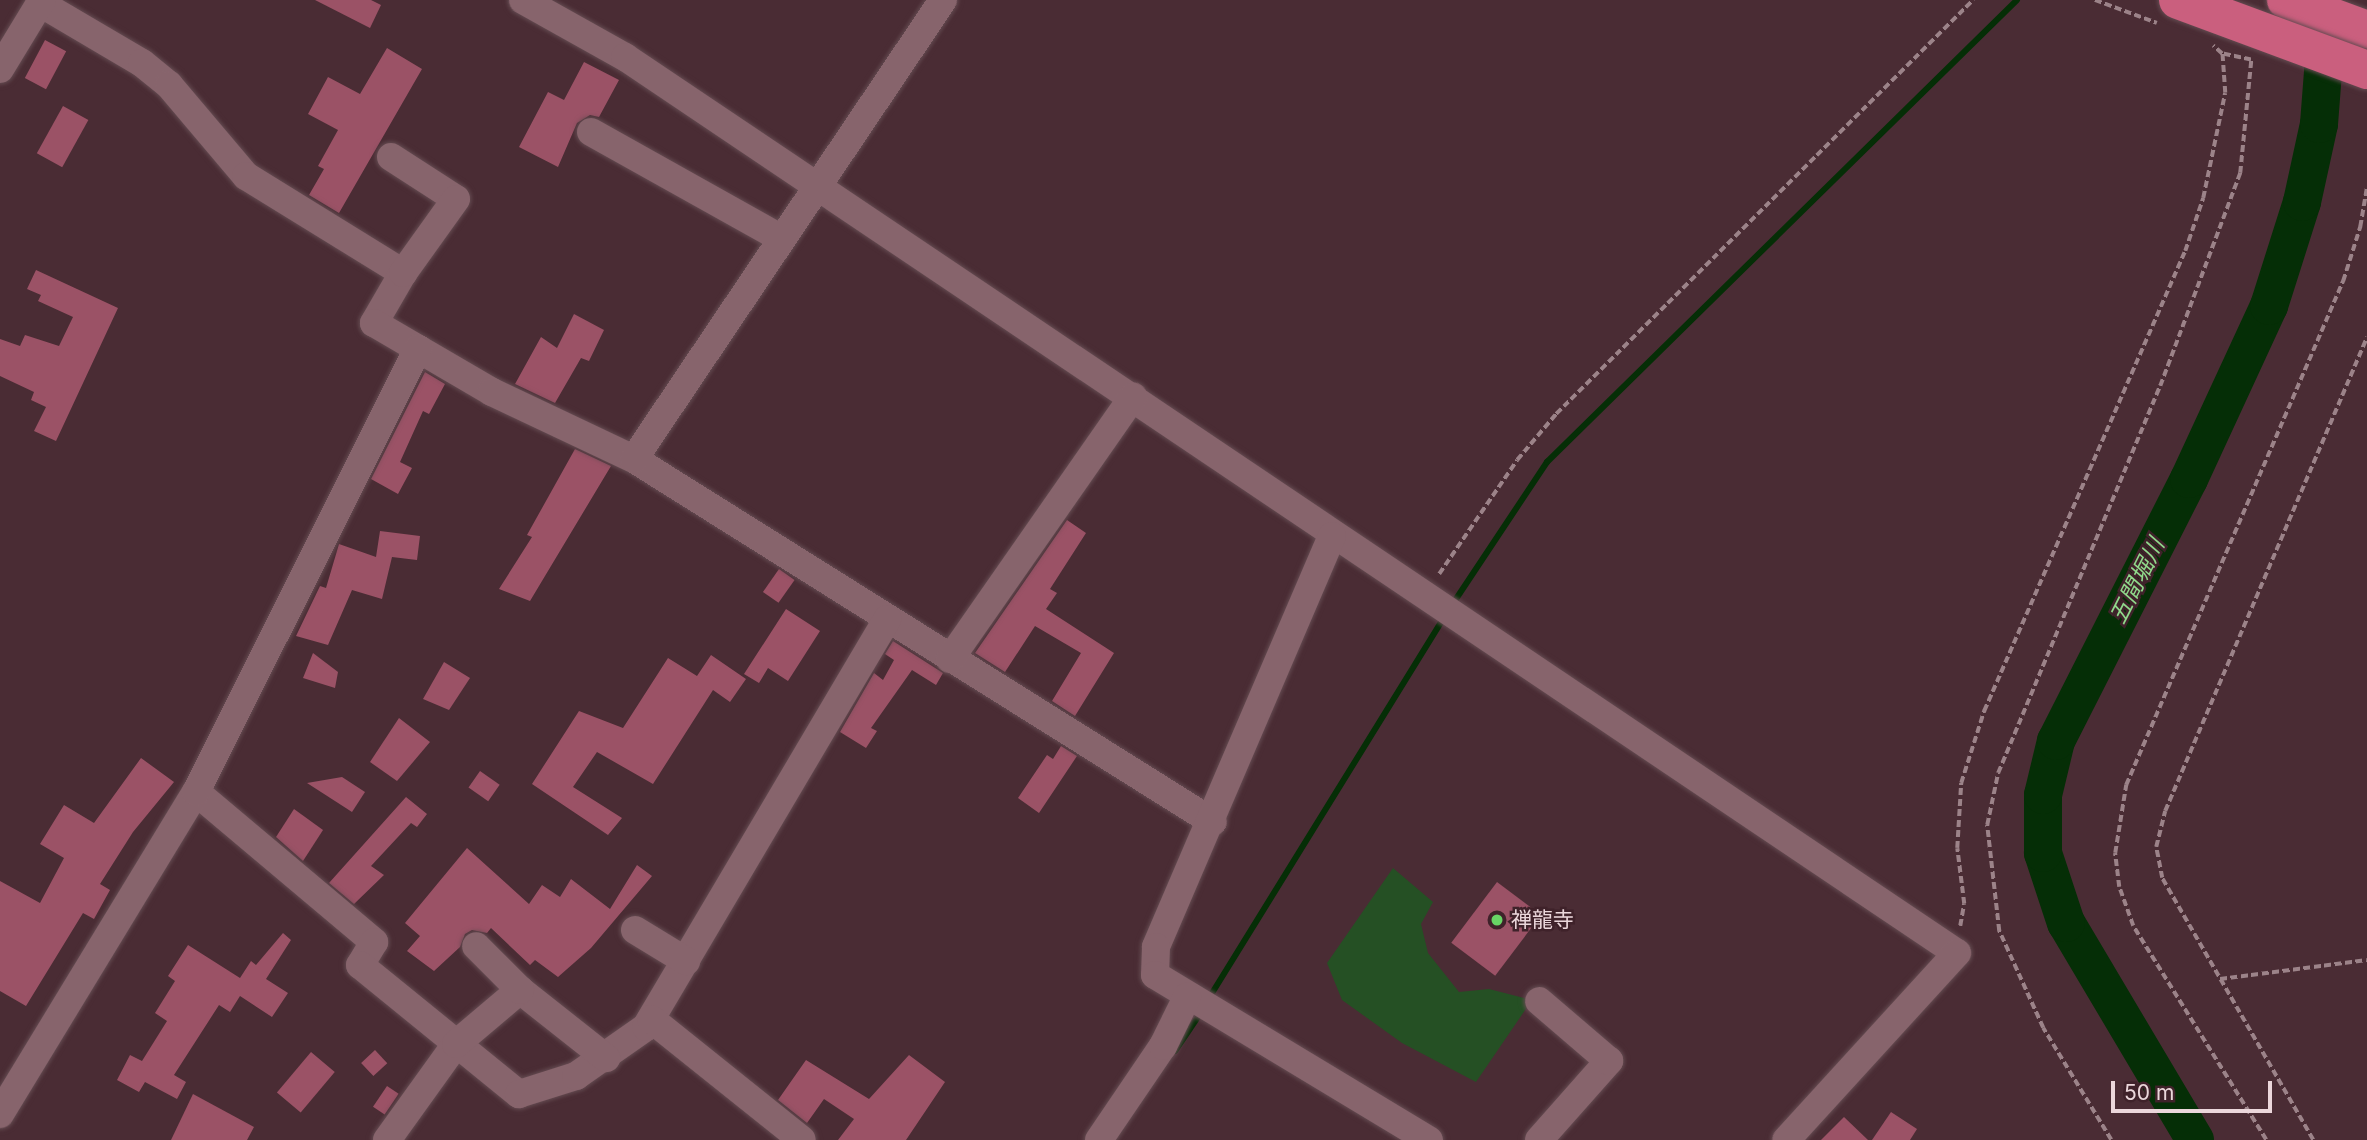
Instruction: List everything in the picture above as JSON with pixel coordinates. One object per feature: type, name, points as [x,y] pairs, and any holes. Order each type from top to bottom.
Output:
[{"type":"highway","points":[[2178,0],[2367,70]]},
{"type":"highway","points":[[2286,0],[2367,30]]},
{"type":"street","points":[[523,0],[625,57],[1133,397],[1332,536],[1440,603],[1957,953],[1786,1140]]},
{"type":"street","points":[[634,459],[943,0]]},
{"type":"street","points":[[0,69],[41,1],[142,63],[169,85],[246,176],[403,273]]},
{"type":"street","points":[[591,132],[781,239]]},
{"type":"street","points":[[391,157],[456,199],[403,273],[374,323],[492,392],[634,459],[1213,822]]},
{"type":"street","points":[[0,1114],[196,792],[418,348]]},
{"type":"street","points":[[950,659],[1133,397]]},
{"type":"street","points":[[1332,536],[1213,822],[1156,947],[1155,975],[1197,1003],[1429,1140]]},
{"type":"street","points":[[196,792],[374,942],[360,965],[519,1094],[576,1076],[606,1058],[651,1019],[887,619]]},
{"type":"street","points":[[635,930],[686,961]]},
{"type":"street","points":[[475,946],[520,990],[606,1058]]},
{"type":"street","points":[[387,1140],[456,1044],[520,990]]},
{"type":"street","points":[[1539,1001],[1609,1061],[1539,1140]]},
{"type":"street","points":[[1099,1140],[1163,1046],[1197,1003]]},
{"type":"street","points":[[651,1019],[802,1140]]},
{"type":"path","points":[[1440,603],[1517,460],[1556,414],[1972,0]]},
{"type":"path","points":[[2111,1140],[2043,1028],[1998,931],[1987,825],[1998,773],[2160,386],[2241,173],[2251,60],[2222,54]]},
{"type":"path","points":[[1957,953],[1964,905],[1959,884],[1957,812],[1976,729],[2185,251],[2203,198],[2225,93],[2224,66]]},
{"type":"path","points":[[2266,1140],[2133,926],[2119,887],[2115,853],[2126,785],[2343,281],[2360,226],[2367,186]]},
{"type":"path","points":[[2313,1140],[2162,878],[2156,847],[2165,811],[2367,337]]},
{"type":"path","points":[[2220,979],[2367,960]]},
{"type":"green space","points":[[1393,868],[1433,902],[1421,924],[1428,953],[1459,992],[1489,989],[1532,1000],[1476,1082],[1402,1043],[1342,1000],[1327,963]]},
{"type":"building","points":[[315,0],[371,0],[381,5],[370,28]]},
{"type":"building","points":[[45,40],[66,51],[46,89],[25,78]]},
{"type":"building","points":[[387,48],[422,69],[339,213],[309,195],[324,169],[318,166],[338,130],[308,114],[328,77],[360,94]]},
{"type":"building","points":[[584,62],[619,80],[599,117],[590,115],[577,123],[558,167],[519,147],[548,92],[564,100]]},
{"type":"building","points":[[63,106],[88,120],[62,167],[37,153]]},
{"type":"building","points":[[36,270],[118,308],[56,441],[34,431],[46,407],[31,400],[34,392],[0,376],[0,339],[20,346],[25,335],[59,346],[73,317],[38,301],[41,295],[27,289]]},
{"type":"building","points":[[574,314],[604,330],[589,361],[581,358],[555,403],[515,384],[541,337],[557,348]]},
{"type":"building","points":[[425,372],[445,384],[429,414],[423,411],[400,462],[412,468],[398,494],[371,479]]},
{"type":"building","points":[[575,449],[611,466],[530,601],[499,589],[532,537],[527,535]]},
{"type":"building","points":[[1067,520],[1086,533],[1050,589],[1057,593],[1046,609],[1114,653],[1075,716],[1052,701],[1081,653],[1035,626],[1005,672],[975,653]]},
{"type":"building","points":[[380,531],[420,536],[417,560],[392,557],[382,599],[352,590],[328,645],[296,636],[320,586],[326,588],[339,544],[376,557]]},
{"type":"building","points":[[779,569],[795,580],[779,603],[763,592]]},
{"type":"building","points":[[786,609],[820,631],[788,681],[768,668],[759,683],[744,674]]},
{"type":"building","points":[[893,641],[943,673],[936,685],[912,670],[871,728],[877,731],[866,748],[840,732],[874,673],[883,680],[894,660],[885,654]]},
{"type":"building","points":[[313,653],[338,672],[335,688],[303,678]]},
{"type":"building","points":[[711,655],[746,679],[730,702],[713,690],[653,784],[597,752],[573,787],[622,818],[608,835],[532,784],[579,711],[623,728],[668,658],[697,676]]},
{"type":"building","points":[[444,662],[470,678],[449,710],[423,699]]},
{"type":"building","points":[[399,718],[430,742],[397,781],[370,762]]},
{"type":"building","points":[[1061,746],[1077,756],[1039,813],[1018,798],[1047,755],[1053,759]]},
{"type":"building","points":[[141,758],[174,782],[133,832],[100,884],[110,890],[94,919],[83,913],[26,1006],[0,991],[0,881],[40,903],[64,858],[40,844],[64,805],[94,823]]},
{"type":"building","points":[[480,771],[500,785],[488,801],[469,787]]},
{"type":"building","points":[[342,777],[365,792],[352,812],[307,783]]},
{"type":"building","points":[[406,797],[427,814],[417,827],[411,823],[371,866],[384,875],[354,904],[329,883]]},
{"type":"building","points":[[294,809],[323,830],[303,861],[276,837]]},
{"type":"building","points":[[467,848],[529,904],[542,885],[560,897],[571,879],[610,909],[637,865],[652,876],[591,948],[558,977],[535,960],[530,965],[491,928],[487,933],[472,930],[465,934],[460,947],[434,971],[407,951],[420,936],[405,923]]},
{"type":"building","points":[[1497,882],[1541,915],[1495,976],[1451,943]]},
{"type":"building","points":[[283,933],[291,940],[266,979],[288,993],[272,1017],[240,996],[230,1012],[219,1005],[174,1075],[186,1082],[177,1099],[145,1082],[139,1092],[117,1080],[130,1055],[142,1061],[167,1021],[155,1013],[175,981],[168,976],[188,945],[240,978],[251,961],[256,965]]},
{"type":"building","points":[[375,1050],[387,1063],[373,1076],[361,1063]]},
{"type":"building","points":[[311,1052],[335,1072],[301,1113],[277,1093]]},
{"type":"building","points":[[909,1055],[945,1082],[906,1140],[838,1140],[854,1119],[824,1099],[807,1123],[778,1100],[806,1060],[869,1099]]},
{"type":"building","points":[[387,1086],[399,1094],[385,1115],[373,1107]]},
{"type":"building","points":[[193,1094],[254,1127],[247,1140],[171,1140]]},
{"type":"building","points":[[1891,1112],[1917,1129],[1910,1140],[1872,1140]]},
{"type":"building","points":[[1844,1117],[1868,1140],[1821,1140]]},
{"type":"waterway","points":[[1452,605],[1547,462],[2017,0]]},
{"type":"waterway","name":"五間堀川","points":[[2195,1140],[2066,923],[2043,853],[2043,795],[2056,741],[2189,479],[2269,306],[2302,202],[2319,124],[2327,21]]},
{"type":"waterway","points":[[1209,998],[1444,618]]},
{"type":"waterway","points":[[1175,1051],[1202,1011]]},
{"type":"place","name":"禅龍寺","points":[[1497,920]]}]
